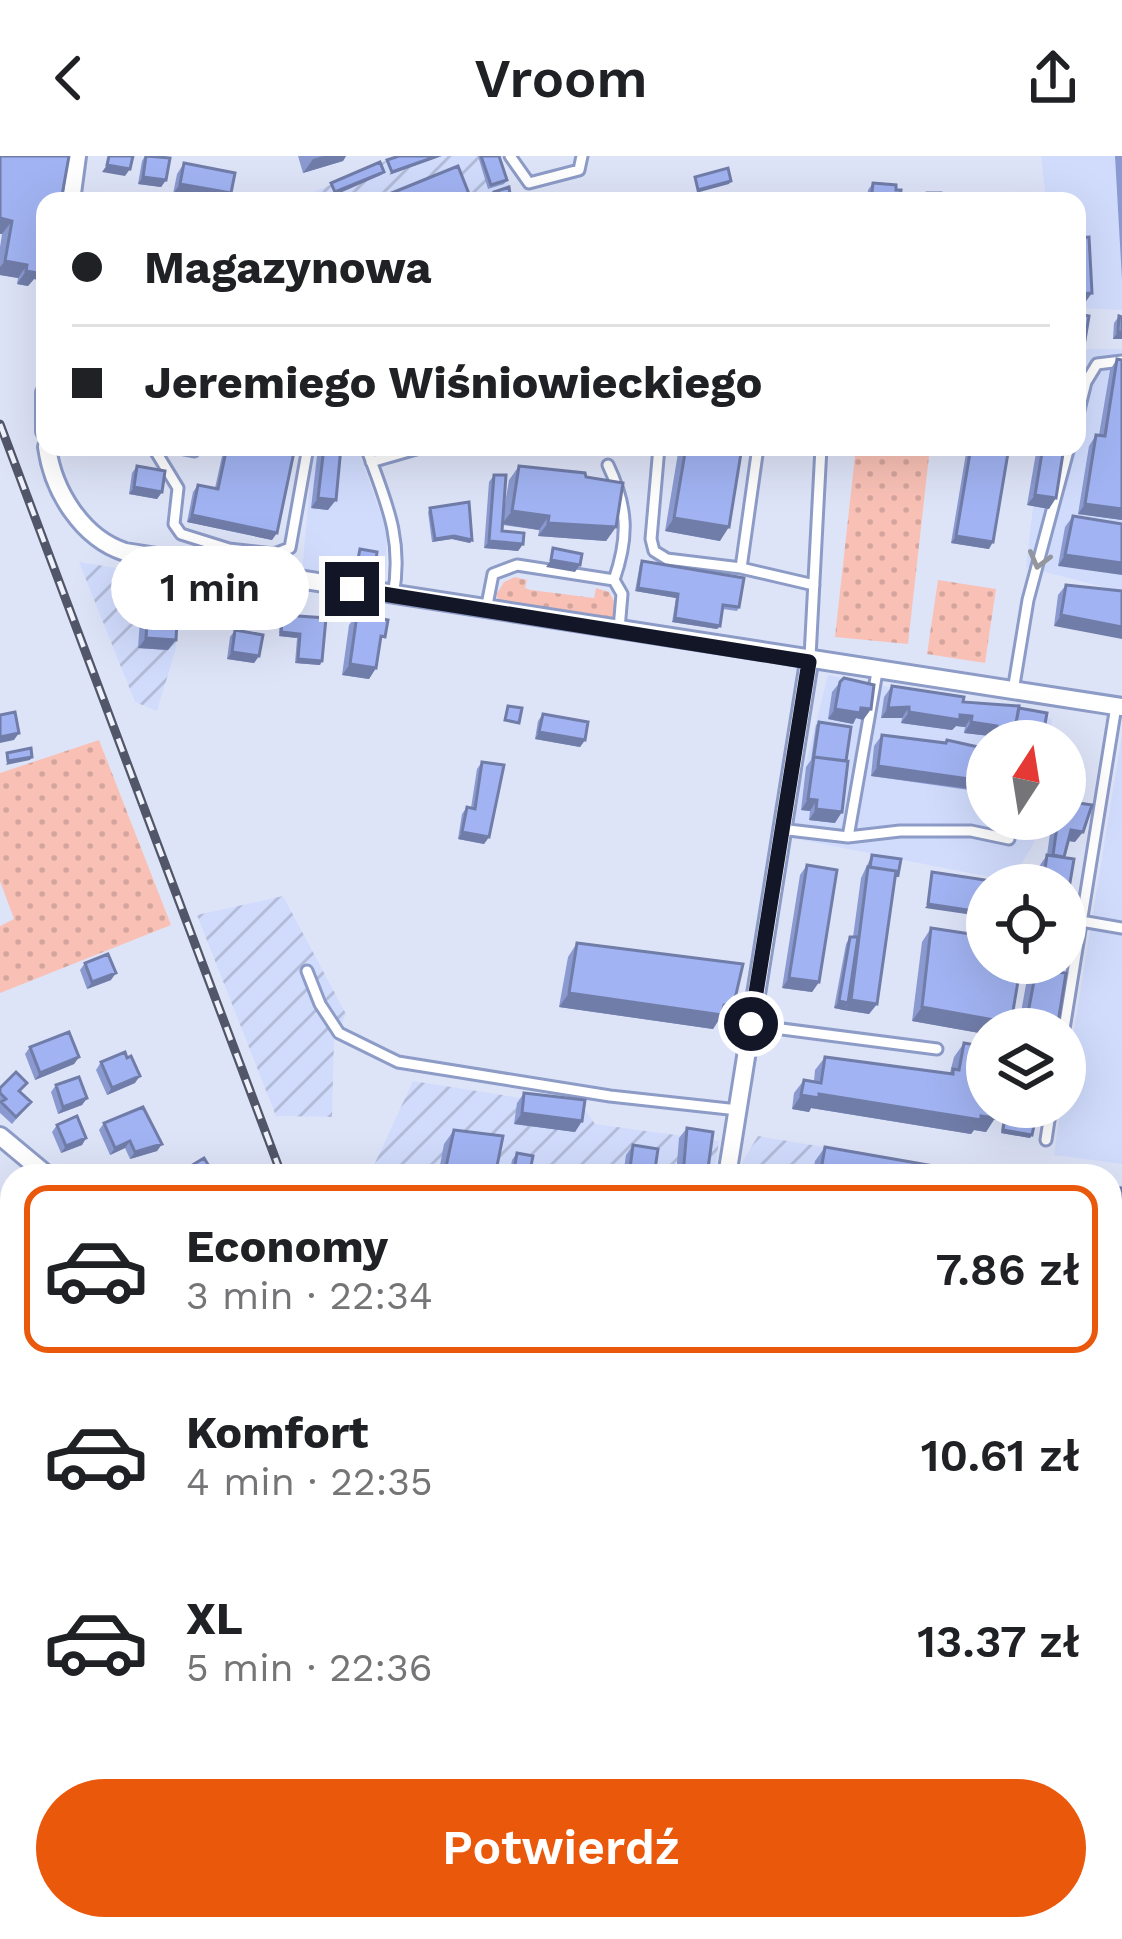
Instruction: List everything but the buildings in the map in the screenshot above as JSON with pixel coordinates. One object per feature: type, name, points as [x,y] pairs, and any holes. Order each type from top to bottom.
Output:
[{"type":"street","points":[[72,192],[77,156]]},
{"type":"street","points":[[49,456],[66,501],[104,545],[393,596],[1119,707]]},
{"type":"street","points":[[730,1164],[809,662]]},
{"type":"street","points":[[0,1136],[34,1164]]},
{"type":"lane","points":[[510,156],[529,183],[579,170],[582,156]]},
{"type":"lane","points":[[1086,382],[1097,364],[1122,361]]},
{"type":"lane","points":[[158,456],[178,488],[174,524],[181,534],[230,549],[274,554],[290,548],[306,456]]},
{"type":"lane","points":[[369,456],[397,534],[393,596]]},
{"type":"lane","points":[[371,462],[392,456]]},
{"type":"lane","points":[[658,456],[650,539],[654,551],[667,560],[741,568],[814,585]]},
{"type":"lane","points":[[741,568],[757,456]]},
{"type":"lane","points":[[809,662],[821,456]]},
{"type":"lane","points":[[1012,692],[1028,600],[1067,456]]},
{"type":"lane","points":[[608,465],[624,499],[623,554],[614,580],[622,594],[619,632]]},
{"type":"lane","points":[[1049,524],[1067,526]]},
{"type":"lane","points":[[226,569],[230,549]]},
{"type":"lane","points":[[486,610],[493,574],[517,566],[614,580]]},
{"type":"lane","points":[[848,837],[877,671]]},
{"type":"lane","points":[[1086,893],[1119,707]]},
{"type":"lane","points":[[780,830],[848,837],[966,831]]},
{"type":"lane","points":[[1086,922],[1122,928]]},
{"type":"lane","points":[[307,971],[339,1033],[398,1062],[610,1096],[738,1110]]},
{"type":"lane","points":[[751,1024],[937,1049]]},
{"type":"lane","points":[[1046,1140],[1048,1128]]},
{"type":"shaded area","points":[[397,156],[498,156],[512,192],[314,192]]},
{"type":"shaded area","points":[[1041,156],[1122,156],[1122,310],[1086,308],[1086,192],[1045,192]]},
{"type":"shaded area","points":[[1122,349],[1122,598],[1103,587],[1026,567],[1039,456],[1086,456],[1086,350]]},
{"type":"shaded area","points":[[312,456],[360,456],[387,532],[385,582],[302,572]]},
{"type":"shaded area","points":[[855,456],[929,456],[908,644],[835,637]]},
{"type":"shaded area","points":[[79,562],[178,578],[176,648],[157,711],[135,702]]},
{"type":"shaded area","points":[[515,577],[527,580],[525,588],[531,590],[594,598],[596,588],[609,592],[615,606],[613,616],[611,620],[500,602],[496,595],[504,582]]},
{"type":"shaded area","points":[[938,580],[996,589],[985,663],[927,654]]},
{"type":"shaded area","points":[[828,675],[1052,719],[966,720],[966,840],[1035,840],[1021,864],[966,864],[966,872],[787,837]]},
{"type":"shaded area","points":[[1122,734],[1122,1164],[1054,1155],[1058,1128],[1086,1128],[1086,1008],[1078,1008],[1081,984],[1086,984],[1086,956]]},
{"type":"shaded area","points":[[99,740],[171,925],[0,993],[0,926],[14,919],[0,881],[0,773]]},
{"type":"shaded area","points":[[283,896],[346,1014],[334,1040],[332,1117],[276,1116],[197,915]]},
{"type":"shaded area","points":[[413,1081],[584,1108],[595,1124],[719,1141],[716,1164],[375,1164]]},
{"type":"shaded area","points":[[758,1136],[927,1164],[741,1164]]},
{"type":"railway","points":[[0,424],[278,1164]]},
{"type":"route","points":[[352,589],[809,662],[751,1024]]}]
